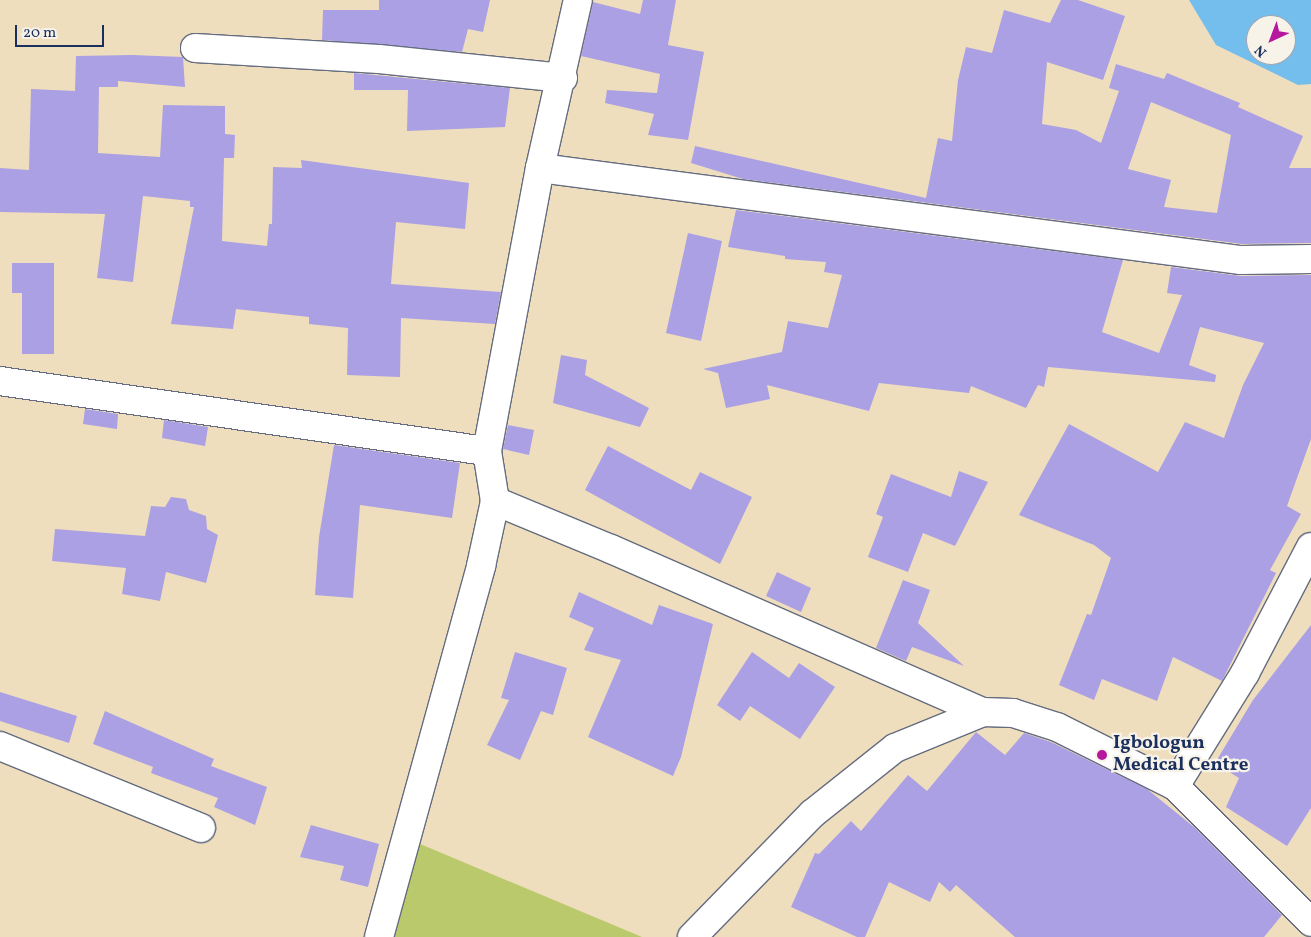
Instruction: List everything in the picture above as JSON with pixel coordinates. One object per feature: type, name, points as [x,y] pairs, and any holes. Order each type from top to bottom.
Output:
[{"type":"street","points":[[379,937],[481,566],[495,501],[487,451],[540,168],[563,78],[578,0]]},
{"type":"street","points":[[195,48],[379,59],[563,78]]},
{"type":"street","points":[[540,168],[1241,260],[1311,259]]},
{"type":"street","points":[[0,381],[487,451]]},
{"type":"street","points":[[495,501],[612,548],[983,712]]},
{"type":"street","points":[[1175,786],[1246,673],[1311,547]]},
{"type":"street","points":[[692,937],[812,814],[895,748],[983,712],[1013,712],[1057,727],[1175,786],[1311,922]]},
{"type":"street","points":[[0,746],[201,828]]},
{"type":"green space","points":[[394,833],[642,937],[365,937]]},
{"type":"water","points":[[1189,0],[1311,0],[1311,84],[1298,85],[1257,65],[1296,65],[1296,15],[1246,15],[1246,60],[1216,45]]},
{"type":"building","points":[[379,0],[490,0],[483,32],[468,29],[462,52],[322,40],[323,10],[379,10]]},
{"type":"building","points":[[643,0],[676,0],[668,45],[704,52],[688,140],[648,135],[654,114],[605,103],[607,90],[657,93],[660,74],[581,56],[593,2],[640,14]]},
{"type":"building","points":[[1061,0],[1078,0],[1125,16],[1103,80],[1047,62],[1042,124],[1076,130],[1101,143],[1119,91],[1109,88],[1116,64],[1164,79],[1167,73],[1240,103],[1238,107],[1303,136],[1289,168],[1311,168],[1311,243],[1242,244],[743,179],[691,163],[695,146],[926,198],[938,138],[952,141],[958,80],[966,47],[992,53],[1004,10],[1050,23]],"holes":[[[1151,102],[1231,135],[1217,213],[1164,207],[1171,180],[1128,169]]]},
{"type":"building","points":[[132,55],[183,57],[185,87],[118,81],[118,87],[99,87],[98,153],[160,157],[163,105],[225,106],[225,134],[235,135],[234,158],[224,158],[222,241],[267,246],[269,224],[272,224],[273,167],[302,168],[301,160],[469,183],[465,229],[396,222],[391,284],[501,292],[495,324],[401,318],[400,377],[347,375],[348,328],[309,324],[309,317],[236,309],[233,329],[171,324],[194,207],[190,207],[190,201],[143,196],[133,282],[97,278],[105,214],[0,212],[0,168],[29,170],[31,89],[75,91],[76,56]]},
{"type":"building","points":[[354,73],[510,88],[505,127],[407,131],[408,90],[354,90]]},
{"type":"building","points":[[736,210],[1123,260],[1102,332],[1159,353],[1182,295],[1167,293],[1171,267],[1241,276],[1311,275],[1311,439],[1287,506],[1301,514],[1270,570],[1276,573],[1222,681],[1173,657],[1157,701],[1102,679],[1094,700],[1059,685],[1087,614],[1091,615],[1111,558],[1094,545],[1019,515],[1069,424],[1158,472],[1185,422],[1224,438],[1243,385],[1264,343],[1200,327],[1189,365],[1216,375],[1215,382],[1048,367],[1044,387],[1038,385],[1026,408],[971,386],[969,393],[879,383],[869,411],[767,385],[770,399],[726,408],[718,373],[703,369],[782,352],[788,321],[828,328],[842,275],[824,272],[826,262],[785,259],[785,256],[728,247]]},
{"type":"building","points":[[688,233],[722,241],[701,341],[666,333]]},
{"type":"building","points":[[12,263],[54,263],[54,354],[22,354],[22,293],[12,293]]},
{"type":"building","points":[[561,355],[587,360],[585,375],[649,408],[640,427],[553,403]]},
{"type":"building","points":[[85,409],[118,414],[117,429],[83,424]]},
{"type":"building","points":[[164,420],[208,427],[205,446],[162,438]]},
{"type":"building","points":[[508,425],[534,430],[529,455],[503,449]]},
{"type":"building","points":[[334,445],[460,463],[452,518],[360,505],[353,598],[315,595],[319,537]]},
{"type":"building","points":[[608,446],[691,490],[700,472],[752,497],[720,564],[585,490]]},
{"type":"building","points":[[959,471],[988,482],[955,546],[923,533],[908,572],[868,557],[883,517],[876,514],[891,474],[951,497]]},
{"type":"building","points":[[171,497],[186,499],[189,510],[206,516],[207,529],[218,535],[206,583],[166,572],[160,601],[122,594],[126,568],[52,561],[55,529],[145,536],[151,506],[165,507]]},
{"type":"building","points":[[777,572],[811,588],[801,612],[766,596]]},
{"type":"building","points":[[903,580],[930,590],[918,623],[964,666],[912,647],[906,661],[876,648]]},
{"type":"building","points":[[579,592],[652,625],[659,605],[713,624],[681,757],[673,776],[588,737],[621,660],[584,650],[594,628],[569,617]]},
{"type":"building","points":[[1311,625],[1311,808],[1287,846],[1226,807],[1239,778],[1215,763],[1253,700]]},
{"type":"building","points":[[515,652],[567,668],[553,715],[541,711],[520,760],[487,745],[509,700],[501,698]]},
{"type":"building","points":[[752,652],[789,678],[799,663],[835,687],[800,739],[750,706],[740,721],[717,705]]},
{"type":"building","points":[[0,692],[77,716],[69,743],[0,721]]},
{"type":"building","points":[[105,711],[214,759],[211,766],[267,787],[255,825],[214,807],[218,798],[151,773],[153,767],[93,744]]},
{"type":"building","points":[[976,732],[1005,755],[1024,733],[1051,742],[1147,789],[1194,827],[1282,915],[1264,937],[1015,937],[956,885],[950,892],[939,882],[930,902],[889,882],[865,937],[857,937],[791,907],[815,853],[819,854],[851,821],[861,831],[908,775],[927,791]]},
{"type":"building","points":[[311,825],[379,844],[368,887],[340,880],[344,866],[300,857]]},
{"type":"place","name":"Igbologun Medical Centre","points":[[1102,755]]}]
